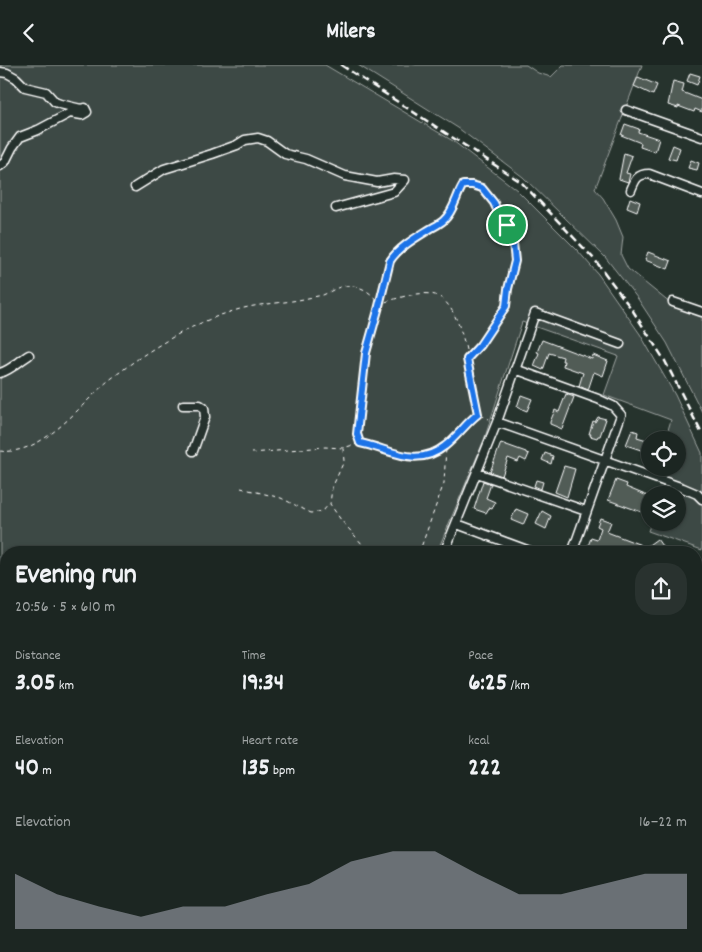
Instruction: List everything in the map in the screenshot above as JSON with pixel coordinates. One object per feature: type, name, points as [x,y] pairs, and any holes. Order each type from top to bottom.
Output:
[{"type":"street","points":[[0,72],[16,77],[25,87],[46,92],[55,102],[80,111],[70,113],[38,131],[20,137],[5,162],[0,165]]},
{"type":"street","points":[[626,110],[702,137]]},
{"type":"street","points":[[135,187],[164,169],[212,154],[245,140],[258,138],[267,141],[285,154],[306,159],[345,176],[377,182],[394,179],[405,180],[394,192],[336,208]]},
{"type":"street","points":[[631,190],[637,177],[649,173],[702,194]]},
{"type":"street","points":[[674,301],[702,312]]},
{"type":"street","points":[[447,546],[497,422],[535,313],[620,345]]},
{"type":"street","points":[[0,373],[8,370],[29,355]]},
{"type":"street","points":[[514,369],[598,399],[614,406],[621,415],[574,546]]},
{"type":"street","points":[[183,405],[200,405],[204,408],[205,417],[193,451]]},
{"type":"street","points":[[497,422],[683,488],[702,499]]},
{"type":"street","points":[[477,473],[586,511]]},
{"type":"street","points":[[457,524],[516,546]]},
{"type":"path","points":[[360,443],[357,434],[366,353],[390,261],[394,255],[442,222],[450,213],[463,185],[472,185],[482,188],[494,203],[507,225],[513,243],[515,261],[506,306],[480,345],[467,359]]},
{"type":"path","points":[[0,451],[11,452],[23,449],[41,440],[85,404],[107,382],[132,363],[167,340],[220,315],[246,307],[301,300],[323,295],[344,286],[362,288],[374,295],[379,304]]},
{"type":"path","points":[[379,304],[402,297],[422,294],[435,295],[445,301],[459,322],[478,414]]},
{"type":"path","points":[[478,414],[497,422]]},
{"type":"path","points":[[252,453],[325,447],[343,449],[360,443],[399,455],[418,458],[446,446],[478,414]]},
{"type":"path","points":[[422,546],[444,483],[446,446]]},
{"type":"path","points":[[241,488],[281,498],[311,513],[323,511],[330,504],[332,488],[344,461],[343,449]]},
{"type":"path","points":[[330,504],[364,546]]},
{"type":"shaded area","points":[[0,65],[325,65],[453,141],[517,190],[577,250],[598,274],[640,334],[675,395],[702,453],[702,546],[691,546],[648,531],[686,531],[686,486],[663,486],[667,476],[686,476],[686,431],[668,431],[671,420],[604,395],[618,356],[522,322],[484,440],[440,546],[0,546]]},
{"type":"shaded area","points":[[358,65],[526,65],[538,73],[551,77],[563,65],[642,65],[595,189],[603,198],[616,220],[623,237],[621,255],[628,269],[671,304],[702,316],[702,412],[667,343],[638,299],[605,257],[523,177],[458,128]]},
{"type":"building","points":[[690,73],[700,76],[697,85],[687,81]]},
{"type":"building","points":[[638,77],[657,85],[653,95],[634,86]]},
{"type":"building","points":[[673,81],[684,84],[682,92],[702,100],[702,112],[695,109],[694,112],[678,106],[678,108],[668,105]]},
{"type":"building","points":[[625,124],[639,129],[638,132],[659,139],[655,152],[640,147],[641,143],[621,135]]},
{"type":"building","points":[[673,145],[680,148],[676,160],[668,158]]},
{"type":"building","points":[[624,153],[632,156],[626,173],[630,174],[628,182],[619,179]]},
{"type":"building","points":[[691,160],[699,163],[697,170],[688,168]]},
{"type":"building","points":[[630,198],[640,202],[637,212],[627,208]]},
{"type":"building","points":[[648,252],[671,261],[668,269],[645,260]]},
{"type":"building","points":[[542,340],[592,359],[593,355],[608,361],[603,376],[594,372],[588,390],[579,386],[583,373],[563,366],[563,357],[549,353],[543,370],[534,366]]},
{"type":"building","points":[[566,394],[574,397],[562,429],[550,424],[550,422],[555,410],[559,412]]},
{"type":"building","points":[[521,395],[532,399],[527,411],[517,407]]},
{"type":"building","points":[[598,417],[606,419],[600,436],[597,438],[589,434],[593,421],[595,422]]},
{"type":"building","points":[[632,430],[638,432],[637,437],[641,438],[641,450],[626,445]]},
{"type":"building","points":[[501,443],[529,454],[526,461],[520,458],[518,462],[508,458],[502,476],[490,472]]},
{"type":"building","points":[[545,453],[553,456],[551,464],[542,460]]},
{"type":"building","points":[[564,466],[575,469],[567,497],[555,492]]},
{"type":"building","points":[[536,480],[543,482],[541,489],[534,486]]},
{"type":"building","points":[[616,480],[627,484],[626,487],[641,493],[641,512],[608,500]]},
{"type":"building","points":[[483,481],[491,484],[486,498],[495,502],[492,509],[489,508],[486,513],[474,509]]},
{"type":"building","points":[[516,509],[528,514],[523,525],[511,520]]},
{"type":"building","points":[[542,511],[551,516],[546,529],[536,524]]},
{"type":"building","points":[[600,518],[611,522],[607,532],[641,546],[588,546],[591,538],[597,540],[601,528],[597,526]]},
{"type":"building","points":[[657,539],[662,546],[647,546]]},
{"type":"railway","points":[[341,65],[521,182],[595,260],[633,311],[665,361],[702,434]]},
{"type":"route","points":[[463,185],[482,188],[494,203],[507,225],[513,243],[515,261],[506,306],[480,345],[467,359],[478,414],[446,446],[418,458],[399,455],[360,443],[357,434],[366,353],[390,261],[394,255],[432,227],[442,222],[450,213],[463,185]]}]
